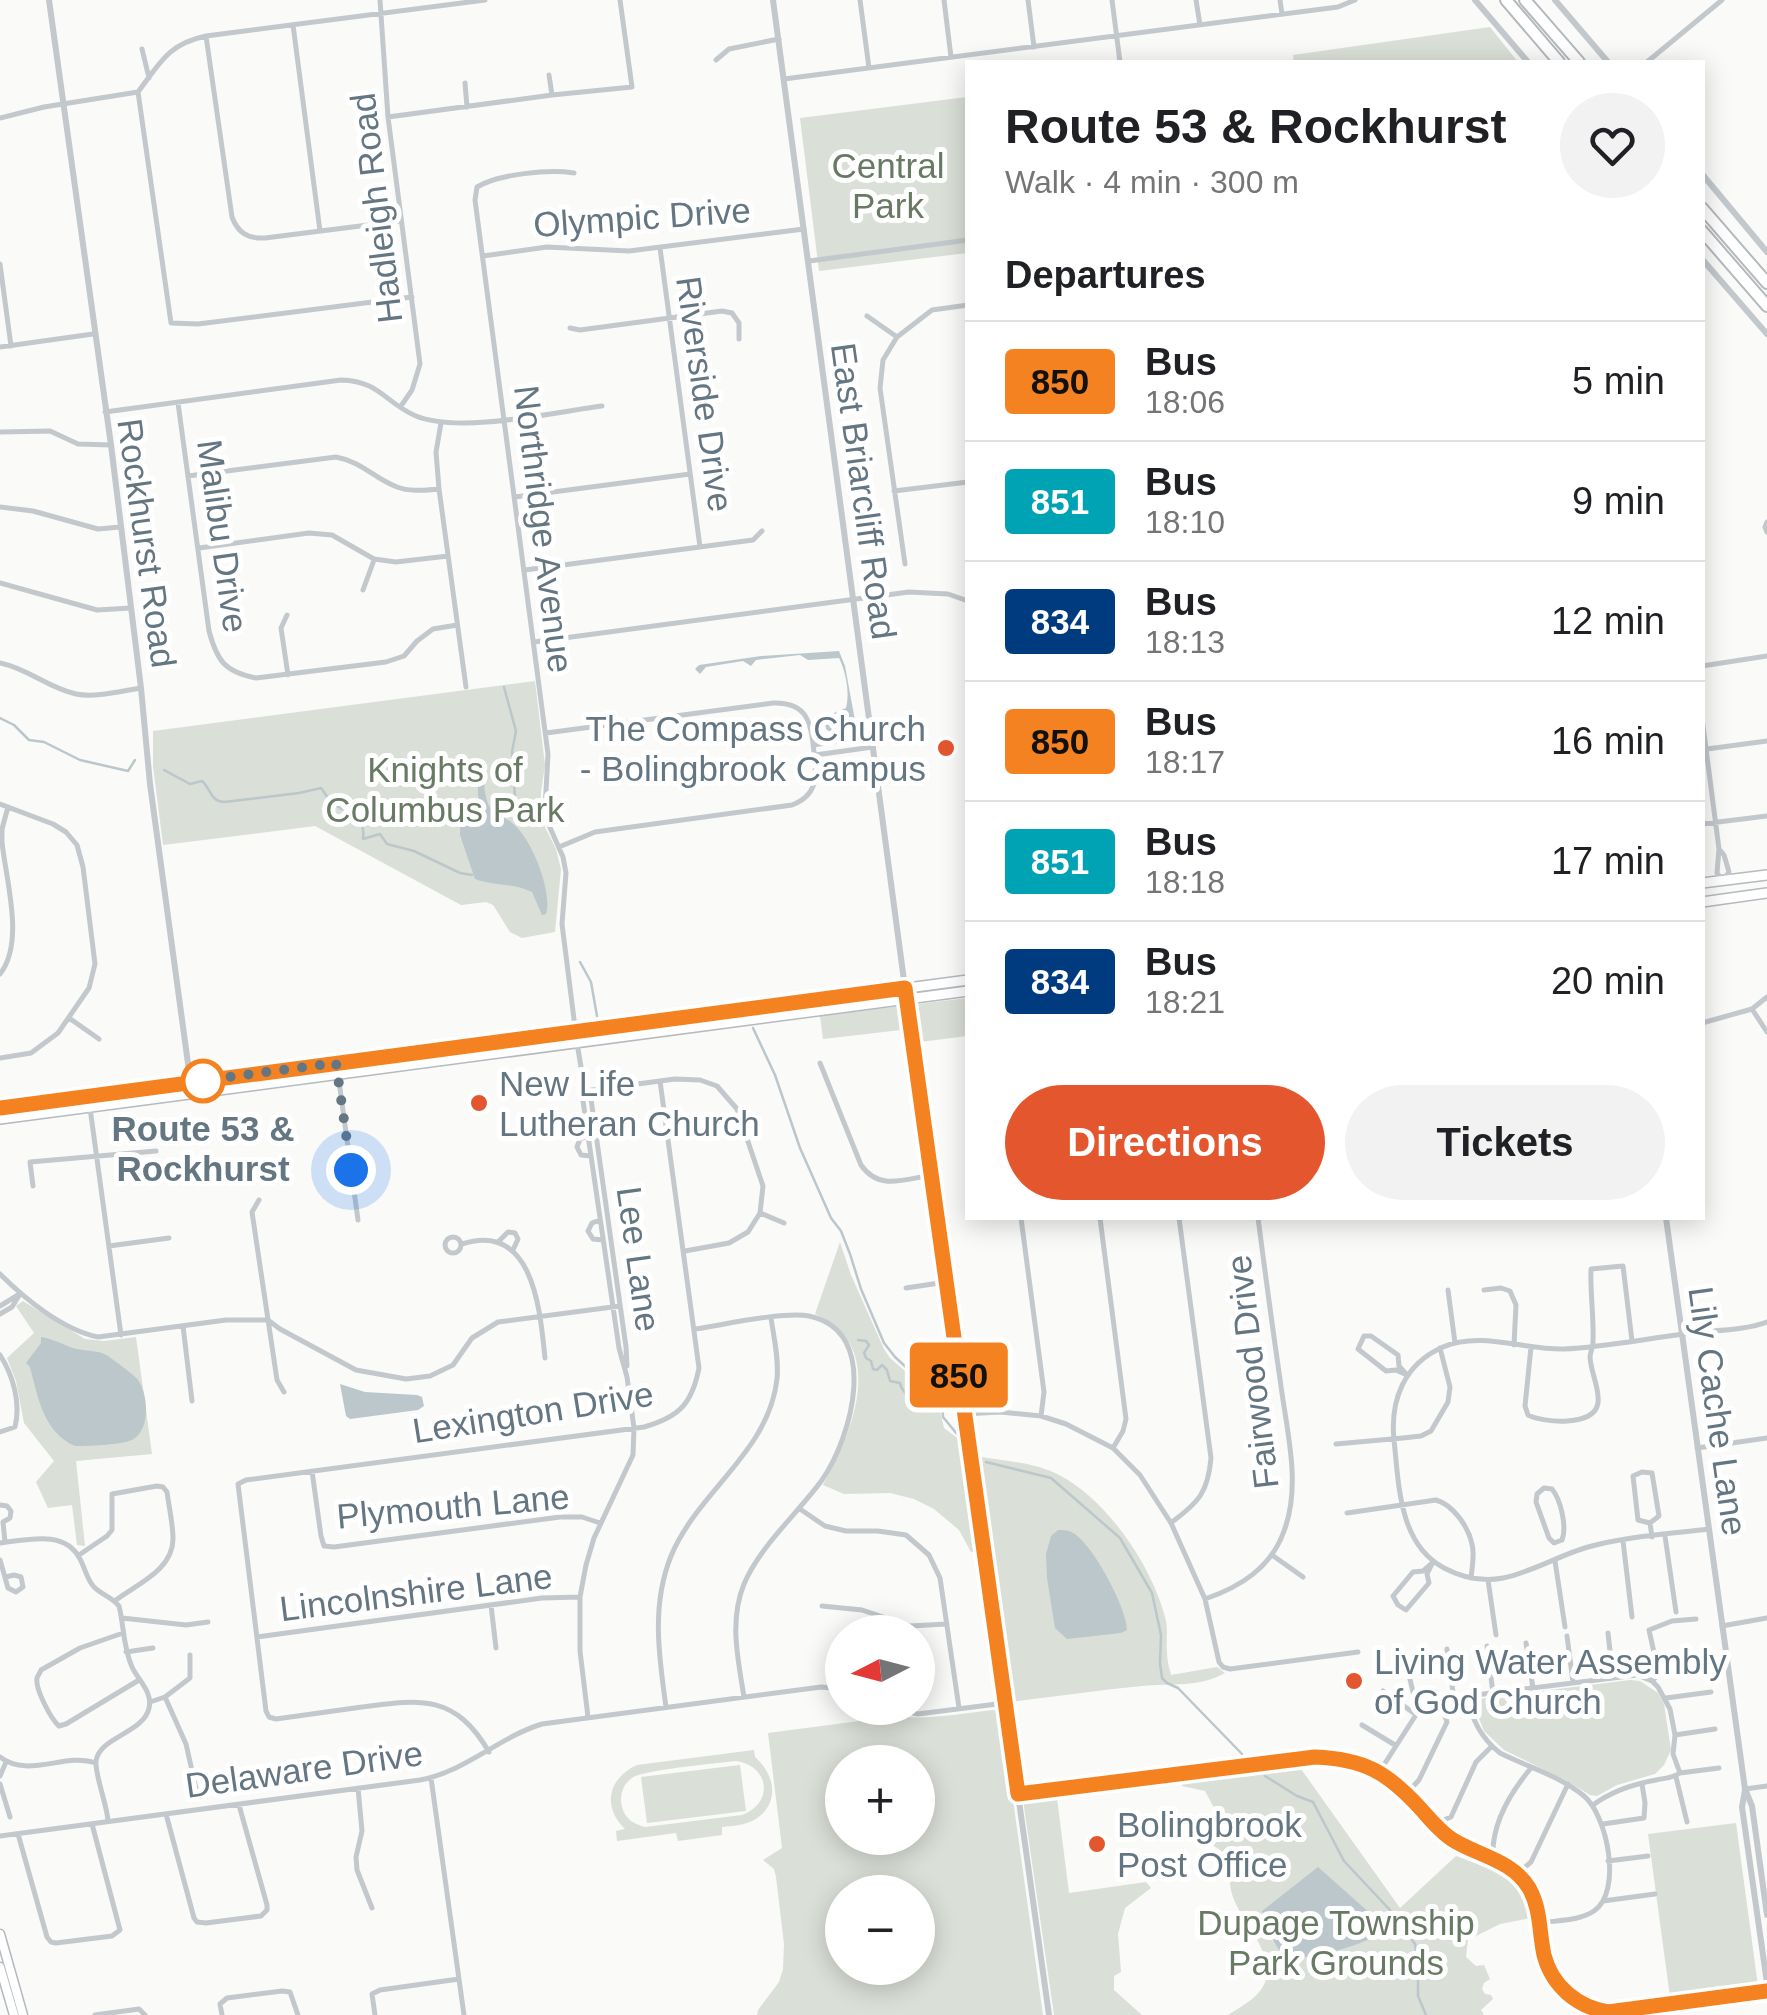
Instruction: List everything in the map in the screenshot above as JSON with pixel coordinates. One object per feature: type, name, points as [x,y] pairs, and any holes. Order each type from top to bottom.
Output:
[{"type":"highway","points":[[1506,0],[1557,60]]},
{"type":"highway","points":[[1525,0],[1577,60]]},
{"type":"highway","points":[[1705,211],[1767,283]]},
{"type":"highway","points":[[1705,234],[1767,306]]},
{"type":"main road","points":[[1705,883],[1767,875]]},
{"type":"main road","points":[[1705,902],[1767,893]]},
{"type":"main road","points":[[906,994],[965,981]]},
{"type":"main road","points":[[0,1119],[191,1088],[906,994],[965,991]]},
{"type":"main road","points":[[0,1108],[88,1095],[191,1088]]},
{"type":"main road","points":[[0,1934],[23,2015]]},
{"type":"main road","points":[[0,1967],[14,2015]]},
{"type":"street","name":"Rockhurst Road","points":[[49,0],[191,1088]]},
{"type":"street","name":"Hadleigh Road","points":[[380,0],[388,118],[420,364],[412,390],[401,406]]},
{"type":"street","points":[[0,118],[138,92],[165,55],[185,40],[486,0]]},
{"type":"street","points":[[388,118],[632,86],[620,0]]},
{"type":"street","name":"East Briarcliff Road","points":[[774,0],[906,994],[1049,2015]]},
{"type":"street","points":[[860,0],[869,68]]},
{"type":"street","points":[[944,0],[952,57]]},
{"type":"street","points":[[1028,0],[1034,47]]},
{"type":"street","points":[[1112,0],[1120,60]]},
{"type":"street","points":[[1196,0],[1200,25]]},
{"type":"street","points":[[1280,0],[1282,14]]},
{"type":"street","points":[[784,79],[1338,7],[1355,0]]},
{"type":"street","points":[[1475,0],[1526,60]]},
{"type":"street","points":[[1555,0],[1606,60]]},
{"type":"street","points":[[1648,60],[1722,0]]},
{"type":"street","points":[[293,25],[320,231]]},
{"type":"street","points":[[206,36],[232,217],[242,234],[256,238],[400,221]]},
{"type":"street","points":[[716,60],[729,49],[779,39]]},
{"type":"street","points":[[142,49],[149,78]]},
{"type":"street","points":[[548,74],[552,95]]},
{"type":"street","points":[[465,82],[467,107]]},
{"type":"street","points":[[138,92],[170,324],[198,324],[412,296]]},
{"type":"street","name":"Northridge Avenue","points":[[574,173],[561,171],[490,180],[477,187],[474,200],[546,733],[549,761],[544,809],[566,873],[562,924],[576,1038]]},
{"type":"street","points":[[1705,178],[1767,252]]},
{"type":"street","name":"Olympic Drive","points":[[483,256],[547,246],[628,251],[804,230]]},
{"type":"street","points":[[808,261],[965,240]]},
{"type":"street","name":"Riverside Drive","points":[[660,248],[700,547]]},
{"type":"street","points":[[1705,263],[1767,334]]},
{"type":"street","points":[[0,264],[11,346]]},
{"type":"street","points":[[905,564],[880,388],[883,360],[897,337],[932,310],[965,305]]},
{"type":"street","points":[[570,328],[580,330],[722,311],[732,313],[738,323],[739,339]]},
{"type":"street","points":[[868,316],[897,337]]},
{"type":"street","points":[[0,347],[94,334]]},
{"type":"street","points":[[105,412],[341,380],[358,380],[416,416],[441,422],[462,424],[602,406]]},
{"type":"street","name":"Malibu Drive","points":[[178,402],[210,631],[216,654],[227,668],[256,678],[386,662],[404,656],[433,630],[457,625]]},
{"type":"street","points":[[441,422],[436,452],[439,489],[466,688]]},
{"type":"street","points":[[0,432],[50,431],[78,444],[110,445]]},
{"type":"street","points":[[188,476],[336,457],[352,460],[393,486],[439,489]]},
{"type":"street","points":[[515,497],[690,474]]},
{"type":"street","points":[[894,491],[965,482]]},
{"type":"street","points":[[0,508],[34,511],[98,528],[120,527]]},
{"type":"street","points":[[1767,522],[1767,532]]},
{"type":"street","points":[[524,570],[753,540],[762,531]]},
{"type":"street","points":[[198,548],[309,533],[332,535],[374,559],[396,562],[448,556]]},
{"type":"street","points":[[363,590],[374,559]]},
{"type":"street","points":[[0,583],[97,610],[131,608]]},
{"type":"street","points":[[534,642],[908,592],[948,594],[965,599]]},
{"type":"street","points":[[287,615],[281,628],[288,674]]},
{"type":"street","points":[[1705,666],[1767,656]]},
{"type":"street","points":[[0,664],[20,667],[76,694],[141,688]]},
{"type":"street","points":[[546,733],[781,703],[798,708],[807,717],[815,756],[815,786],[804,800],[792,806],[595,832],[558,847]]},
{"type":"street","points":[[813,744],[871,736]]},
{"type":"street","points":[[1705,737],[1719,850],[1717,873],[1723,880]]},
{"type":"street","points":[[1707,749],[1767,741]]},
{"type":"street","points":[[815,756],[873,747]]},
{"type":"street","points":[[0,804],[53,824],[77,845],[95,964],[89,988],[58,1033],[31,1052],[0,1058]]},
{"type":"street","points":[[0,974],[9,962],[14,934],[2,860],[2,829],[8,807]]},
{"type":"street","points":[[1705,824],[1767,816]]},
{"type":"street","points":[[1705,1022],[1752,1009],[1767,997]]},
{"type":"street","points":[[1752,1009],[1767,1032]]},
{"type":"street","points":[[68,1018],[99,1039]]},
{"type":"street","name":"Lee Lane","points":[[576,1038],[612,1307],[627,1377]]},
{"type":"street","points":[[820,1063],[860,1165],[868,1176],[878,1181],[932,1175]]},
{"type":"street","points":[[337,1069],[358,1220]]},
{"type":"street","points":[[585,1090],[700,1080],[717,1086],[736,1109],[762,1186],[760,1213],[748,1232],[729,1243],[684,1251]]},
{"type":"street","name":"Lexington Drive","points":[[257,1637],[238,1484],[634,1428],[665,1421],[688,1400],[699,1368],[660,1081]]},
{"type":"street","name":"Lee Lane","points":[[585,1090],[591,1100],[626,1347],[635,1443],[632,1460],[588,1554],[580,1597],[579,1640],[588,1718]]},
{"type":"street","points":[[88,1095],[121,1334]]},
{"type":"street","name":"Lee Lane","points":[[588,1136],[580,1139],[577,1147],[582,1154],[591,1156]]},
{"type":"street","points":[[33,1186],[30,1162],[156,1151]]},
{"type":"street","points":[[259,1200],[252,1212],[276,1380],[284,1392]]},
{"type":"street","points":[[760,1213],[784,1222]]},
{"type":"street","name":"Lee Lane","points":[[600,1220],[592,1223],[588,1231],[593,1238],[603,1240]]},
{"type":"street","points":[[1021,1220],[1044,1392],[1041,1416]]},
{"type":"street","points":[[1100,1220],[1126,1419],[1113,1448]]},
{"type":"street","points":[[1172,1523],[1197,1503],[1209,1480],[1212,1458],[1180,1220]]},
{"type":"street","name":"Fairwood Drive","points":[[1205,1598],[1242,1583],[1272,1555],[1284,1534],[1292,1504],[1293,1485],[1258,1220]]},
{"type":"street","name":"Lily Cache Lane","points":[[1666,1220],[1745,1789],[1752,1806],[1767,1915]]},
{"type":"street","points":[[498,1242],[508,1232],[515,1232],[518,1239],[512,1250]]},
{"type":"street","points":[[109,1246],[169,1238]]},
{"type":"street","points":[[462,1244],[480,1238],[512,1250],[532,1284],[541,1317],[545,1358]]},
{"type":"street","points":[[1531,1347],[1525,1406],[1528,1415],[1538,1420],[1584,1420],[1593,1415],[1598,1403],[1590,1355],[1594,1345],[1591,1269],[1623,1266],[1632,1341]]},
{"type":"street","points":[[0,1274],[20,1294],[80,1333],[98,1337],[226,1320],[268,1320],[356,1370],[406,1379],[430,1376],[453,1365],[472,1338],[498,1322],[620,1306]]},
{"type":"street","points":[[906,1288],[946,1282]]},
{"type":"street","points":[[1448,1290],[1455,1343]]},
{"type":"street","points":[[1484,1290],[1510,1291],[1516,1305],[1514,1344]]},
{"type":"street","points":[[0,1310],[20,1294]]},
{"type":"street","points":[[695,1329],[797,1315],[818,1319],[842,1336],[855,1371],[851,1408],[825,1476],[754,1566],[740,1594],[735,1630],[744,1697]]},
{"type":"street","points":[[666,1708],[657,1630],[660,1593],[667,1568],[690,1522],[755,1441],[771,1408],[777,1379],[772,1318]]},
{"type":"street","points":[[1709,1530],[1591,1546],[1507,1577],[1488,1580],[1455,1574],[1422,1553],[1407,1525],[1392,1416],[1398,1390],[1424,1358],[1455,1343],[1474,1341],[1564,1349],[1767,1322]]},
{"type":"street","points":[[183,1326],[192,1400]]},
{"type":"street","points":[[1364,1336],[1371,1336],[1398,1355],[1398,1366],[1407,1375],[1386,1371],[1358,1349],[1364,1336]]},
{"type":"street","points":[[1336,1444],[1421,1436],[1431,1430],[1448,1402],[1450,1387],[1440,1348]]},
{"type":"street","points":[[0,1356],[14,1388],[17,1418],[15,1427],[0,1432]]},
{"type":"street","points":[[964,1414],[1041,1416],[1113,1448],[1140,1475],[1172,1523],[1205,1598],[1222,1668],[1358,1652]]},
{"type":"street","points":[[1697,1448],[1767,1438]]},
{"type":"street","name":"Plymouth Lane","points":[[312,1471],[324,1546],[560,1517],[582,1517],[600,1523]]},
{"type":"street","points":[[1642,1472],[1652,1473],[1657,1502],[1659,1516],[1650,1522],[1638,1520],[1633,1476],[1642,1472]]},
{"type":"street","points":[[78,1556],[112,1530],[112,1494],[163,1487],[167,1492],[171,1550],[156,1572],[116,1600]]},
{"type":"street","points":[[1544,1488],[1558,1496],[1565,1534],[1558,1542],[1549,1538],[1536,1502],[1537,1494],[1544,1488]]},
{"type":"street","points":[[1347,1513],[1436,1500],[1447,1503],[1472,1542],[1472,1578]]},
{"type":"street","points":[[0,1505],[11,1511],[10,1518],[2,1522],[3,1543],[56,1539],[68,1544],[91,1584],[120,1606],[126,1652],[150,1702],[145,1718],[99,1752],[96,1763],[108,1822]]},
{"type":"street","points":[[800,1509],[825,1526],[846,1532],[878,1530],[906,1535],[930,1555],[940,1578],[959,1708]]},
{"type":"street","points":[[1650,1522],[1652,1537]]},
{"type":"street","points":[[1665,1535],[1676,1612]]},
{"type":"street","points":[[1622,1540],[1632,1617]]},
{"type":"street","points":[[1558,1542],[1563,1556]]},
{"type":"street","points":[[1272,1555],[1303,1577]]},
{"type":"street","points":[[0,1560],[6,1578]]},
{"type":"street","points":[[1554,1560],[1566,1627]]},
{"type":"street","points":[[1433,1562],[1426,1574],[1429,1583],[1406,1610],[1398,1605],[1393,1596],[1413,1572],[1423,1571],[1433,1562]]},
{"type":"street","points":[[1488,1580],[1496,1634]]},
{"type":"street","name":"Lincolnshire Lane","points":[[257,1637],[554,1597],[580,1597]]},
{"type":"street","points":[[490,1605],[496,1648]]},
{"type":"street","points":[[822,1606],[862,1610],[910,1626],[946,1624]]},
{"type":"street","points":[[122,1618],[186,1625],[208,1622]]},
{"type":"street","points":[[1722,1626],[1767,1618]]},
{"type":"street","points":[[1652,1681],[1657,1666],[1649,1630],[1672,1621],[1696,1619]]},
{"type":"street","points":[[124,1633],[80,1648],[41,1670],[37,1684],[52,1721],[59,1726],[139,1680]]},
{"type":"street","points":[[1608,1633],[1614,1678]]},
{"type":"street","points":[[1567,1636],[1573,1682]]},
{"type":"street","points":[[257,1637],[269,1718],[401,1701],[428,1702],[463,1717],[489,1752]]},
{"type":"street","points":[[1526,1643],[1532,1688]]},
{"type":"street","points":[[1487,1646],[1492,1693]]},
{"type":"street","points":[[126,1652],[153,1648]]},
{"type":"street","points":[[1448,1649],[1454,1699]]},
{"type":"street","points":[[1652,1681],[1673,1660],[1704,1652]]},
{"type":"street","points":[[150,1702],[166,1698],[190,1678],[190,1655]]},
{"type":"street","points":[[1409,1675],[1412,1692],[1421,1706]]},
{"type":"street","points":[[1380,1771],[1421,1706],[1468,1696],[1637,1675],[1652,1681],[1666,1698],[1687,1822]]},
{"type":"street","name":"Delaware Drive","points":[[0,1836],[431,1778],[530,1728],[825,1687]]},
{"type":"street","points":[[1383,1692],[1415,1714]]},
{"type":"street","points":[[1666,1698],[1711,1692]]},
{"type":"street","points":[[1468,1696],[1470,1713],[1492,1746],[1568,1784],[1593,1805],[1602,1824],[1610,1881],[1603,1902],[1580,1918],[1540,1923]]},
{"type":"street","points":[[166,1698],[186,1744],[198,1794]]},
{"type":"street","points":[[1406,1793],[1418,1780],[1447,1722],[1440,1702]]},
{"type":"street","points":[[935,1712],[1005,1703]]},
{"type":"street","points":[[1362,1725],[1395,1746]]},
{"type":"street","points":[[1674,1735],[1714,1729]]},
{"type":"street","points":[[1434,1824],[1452,1817],[1476,1762],[1492,1746]]},
{"type":"street","points":[[1018,1794],[1315,1757],[1340,1758],[1380,1771],[1450,1839],[1517,1874],[1536,1904],[1544,1956],[1552,1976],[1576,2002],[1608,2012],[1767,1992]]},
{"type":"street","points":[[0,1776],[3,1760],[14,1766],[76,1760],[96,1763]]},
{"type":"street","points":[[1492,1858],[1492,1837],[1514,1788],[1532,1768]]},
{"type":"street","points":[[1593,1805],[1610,1792],[1719,1768]]},
{"type":"street","points":[[431,1778],[464,2015]]},
{"type":"street","points":[[1602,1824],[1644,1818],[1642,1783]]},
{"type":"street","points":[[0,1784],[10,1817]]},
{"type":"street","points":[[1517,1874],[1531,1862],[1568,1784]]},
{"type":"street","points":[[1745,1789],[1767,1786]]},
{"type":"street","points":[[358,1788],[362,1831],[357,1870],[372,1908]]},
{"type":"street","name":"Lily Cache Lane","points":[[1745,1789],[1742,1806],[1767,1983]]},
{"type":"street","points":[[166,1814],[194,1918],[206,1924],[259,1916],[267,1910],[239,1805]]},
{"type":"street","points":[[18,1834],[51,1942],[112,1936],[120,1930],[92,1824]]},
{"type":"street","points":[[1608,1861],[1648,1856]]},
{"type":"street","points":[[1603,1902],[1654,1894]]},
{"type":"street","points":[[1603,1902],[1610,1909]]},
{"type":"street","points":[[375,2015],[372,1994],[380,1990],[459,1980]]},
{"type":"street","points":[[222,2015],[220,2004],[227,1998],[282,1990],[290,1992],[298,2015]]},
{"type":"street","points":[[95,2015],[139,2010],[146,2015]]},
{"type":"green space","points":[[1490,27],[1516,60],[1294,60],[1293,55]]},
{"type":"green space","name":"Central Park","points":[[965,97],[965,253],[819,271],[800,118]]},
{"type":"green space","name":"Knights of Columbus Park","points":[[535,681],[545,765],[541,812],[561,869],[555,932],[522,938],[510,932],[493,905],[461,905],[315,826],[163,845],[153,766],[153,731]]},
{"type":"green space","points":[[965,998],[965,1036],[920,1042],[901,1030],[823,1039],[820,1016]]},
{"type":"green space","points":[[840,1242],[884,1349],[928,1391],[939,1406],[944,1428],[964,1443],[979,1551],[971,1552],[959,1530],[934,1509],[914,1499],[890,1493],[844,1494],[823,1485],[844,1441],[858,1392],[858,1368],[852,1347],[838,1328],[815,1314]]},
{"type":"green space","points":[[23,1301],[85,1339],[136,1337],[152,1454],[76,1461],[85,1546],[77,1545],[72,1505],[48,1508],[36,1482],[54,1461],[24,1423],[7,1358],[34,1333],[16,1306]]},
{"type":"green space","points":[[976,1456],[1049,1471],[1095,1501],[1126,1538],[1151,1580],[1166,1621],[1171,1675],[1217,1667],[1225,1673],[1195,1683],[1010,1702]]},
{"type":"green space","points":[[1640,1681],[1658,1693],[1664,1704],[1671,1750],[1655,1774],[1617,1785],[1597,1796],[1504,1750],[1484,1731],[1474,1706],[1478,1699]]},
{"type":"green space","points":[[994,1710],[1001,1714],[1043,2015],[757,2015],[779,1982],[784,1944],[774,1869],[763,1860],[782,1848],[768,1733],[829,1725],[935,1725],[935,1716]]},
{"type":"green space","points":[[754,1750],[771,1780],[771,1798],[754,1820],[722,1827],[722,1835],[678,1841],[676,1833],[617,1841],[616,1831],[625,1829],[613,1812],[614,1785],[637,1765]],"holes":[[[736,1761],[756,1770],[764,1785],[759,1802],[742,1815],[645,1827],[630,1820],[623,1811],[622,1791],[639,1775]]]},
{"type":"green space","points":[[740,1765],[746,1811],[647,1823],[641,1777]]},
{"type":"green space","name":"Dupage Township Park Grounds","points":[[1301,1769],[1400,1908],[1456,1856],[1493,1870],[1519,1892],[1531,1918],[1500,1924],[1468,1940],[1466,1957],[1476,1966],[1484,1965],[1490,1979],[1482,1989],[1493,1999],[1481,2010],[1484,2015],[1228,2015],[1264,1985],[1265,1959],[1234,1900],[1230,1863],[1225,1854],[1210,1844],[1220,1819],[1205,1791],[1182,1786],[1182,1781]]},
{"type":"green space","name":"Dupage Township Park Grounds","points":[[1057,1798],[1069,1893],[1146,1882],[1151,1888],[1125,1908],[1118,1934],[1121,1972],[1114,1976],[1114,1990],[1142,2015],[1054,2015],[1023,1800]]},
{"type":"green space","points":[[1736,1823],[1758,1986],[1670,1997],[1648,1834]]},
{"type":"shaded area","points":[[839,651],[845,666],[856,726],[841,733],[826,729],[825,722],[827,716],[846,708],[847,683],[839,658],[808,660],[800,655],[756,660],[751,666],[743,661],[706,667],[700,674],[695,669],[699,665],[761,656]]},
{"type":"shaded area","points":[[479,778],[484,778],[491,809],[519,829],[533,851],[546,892],[546,914],[542,915],[532,892],[475,879],[460,827],[478,810]]},
{"type":"shaded area","points":[[41,1337],[104,1354],[136,1378],[142,1387],[146,1414],[136,1437],[118,1443],[75,1446],[56,1432],[44,1412],[26,1363]]},
{"type":"shaded area","points":[[340,1384],[365,1392],[417,1395],[422,1397],[424,1406],[350,1419],[346,1416]]},
{"type":"shaded area","points":[[1058,1530],[1070,1531],[1081,1539],[1098,1562],[1115,1592],[1127,1630],[1067,1639],[1055,1628],[1046,1554],[1051,1536]]},
{"type":"shaded area","points":[[1318,1867],[1372,1915],[1374,1932],[1366,1941],[1344,1949],[1287,1957],[1276,1945],[1262,1911]]},
{"type":"waterway","points":[[500,816],[515,796],[512,752],[516,731],[504,687]]},
{"type":"waterway","points":[[0,718],[29,740],[44,742],[80,760],[128,771],[135,760]]},
{"type":"waterway","points":[[164,770],[190,784],[202,781],[213,797],[224,802],[321,788],[337,806],[358,818],[363,839],[380,834],[387,844],[472,875]]},
{"type":"waterway","points":[[580,962],[591,982],[597,1016]]},
{"type":"waterway","points":[[753,1028],[775,1075],[800,1148],[831,1218],[841,1231],[884,1343],[936,1395],[942,1403],[943,1417],[957,1434]]},
{"type":"waterway","points":[[858,1340],[869,1345],[864,1353],[873,1369],[882,1365],[890,1381],[900,1383],[907,1395],[920,1402]]},
{"type":"waterway","points":[[986,1462],[1051,1478],[1120,1538],[1152,1593],[1161,1635],[1162,1678],[1178,1688],[1242,1754]]},
{"type":"waterway","points":[[1265,1776],[1313,1802],[1344,1861],[1415,1944],[1418,1996],[1426,2015]]},
{"type":"bus line","name":"850","points":[[0,1108],[905,988],[1018,1794],[1315,1757],[1360,1763],[1394,1781],[1450,1839],[1517,1874],[1536,1904],[1544,1956],[1552,1976],[1576,2002],[1608,2012],[1767,1991]]},
{"type":"place","name":"The Compass Church - Bolingbrook Campus","points":[[946,748]]},
{"type":"place","name":"Route 53 & Rockhurst","points":[[203,1081]]},
{"type":"place","name":"New Life Lutheran Church","points":[[479,1103]]},
{"type":"place","name":"Living Water Assembly of God Church","points":[[1354,1681]]},
{"type":"place","name":"Bolingbrook Post Office","points":[[1097,1844]]},
{"type":"route","points":[[203,1081],[190,1082],[336,1063],[351,1170]]}]
